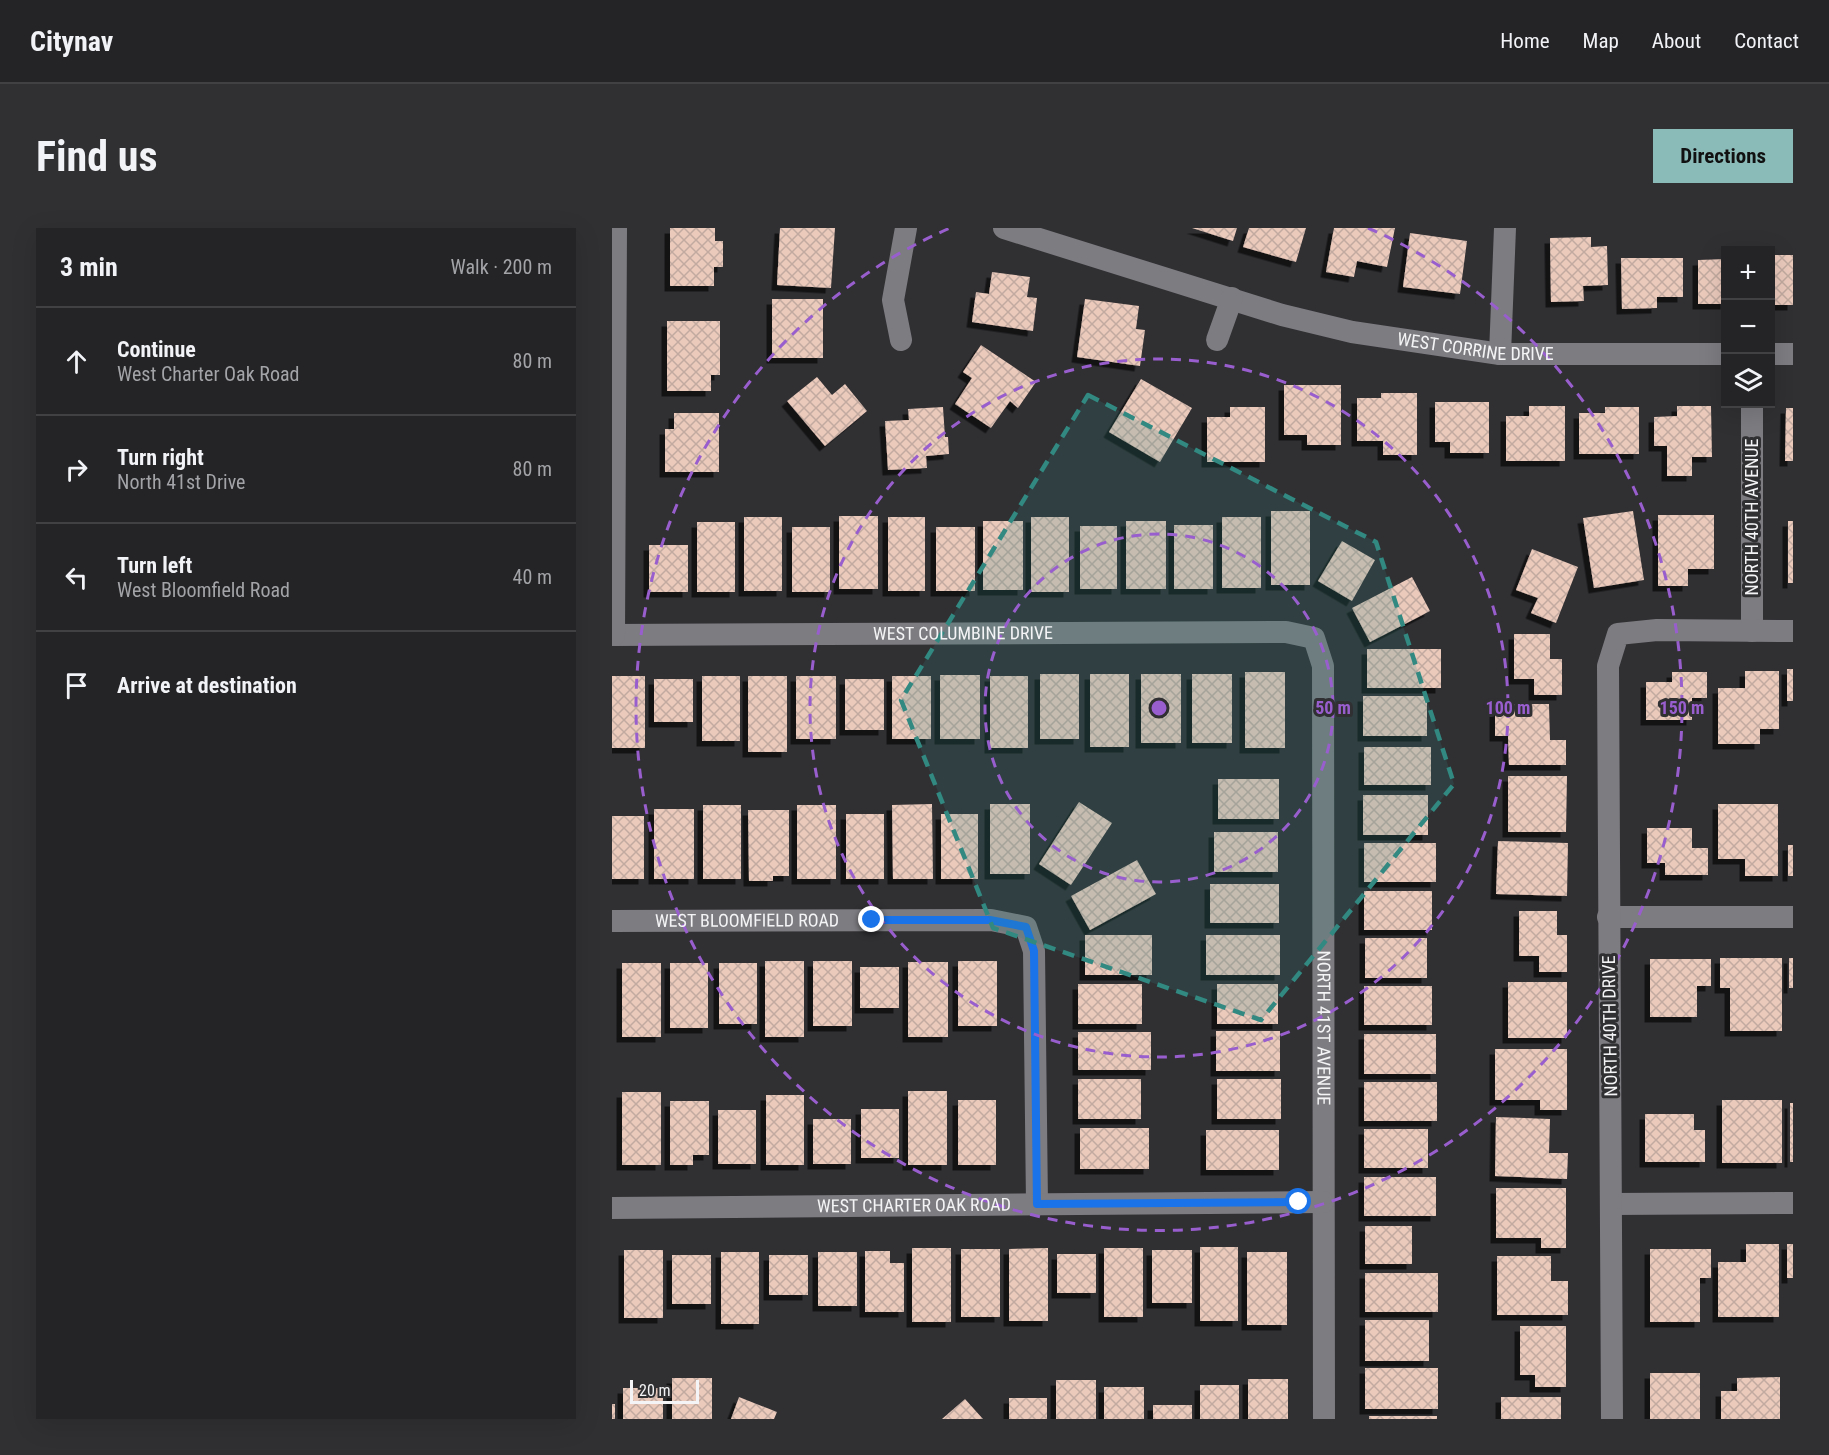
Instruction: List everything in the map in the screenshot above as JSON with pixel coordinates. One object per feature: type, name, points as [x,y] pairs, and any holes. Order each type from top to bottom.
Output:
[{"type":"street","points":[[613,635],[616,228]]},
{"type":"street","points":[[901,340],[893,300],[906,228]]},
{"type":"street","name":"WEST CORRINE DRIVE","points":[[1004,228],[1282,315],[1352,332],[1500,354],[1721,354]]},
{"type":"street","points":[[1500,354],[1505,228]]},
{"type":"street","points":[[1217,340],[1232,298]]},
{"type":"street","points":[[1775,354],[1793,354]]},
{"type":"street","name":"NORTH 40TH AVENUE","points":[[1752,408],[1752,631]]},
{"type":"street","name":"NORTH 40TH DRIVE","points":[[1612,1419],[1608,666],[1618,634],[1657,630],[1752,631]]},
{"type":"street","points":[[1752,631],[1793,631]]},
{"type":"street","name":"WEST COLUMBINE DRIVE","points":[[613,635],[1286,632],[1314,638]]},
{"type":"street","name":"NORTH 41ST AVENUE","points":[[1314,638],[1323,666],[1324,1419]]},
{"type":"street","points":[[1608,917],[1793,917]]},
{"type":"street","name":"WEST BLOOMFIELD ROAD","points":[[612,921],[990,920],[1026,927],[1034,951],[1037,1204]]},
{"type":"street","name":"WEST CHARTER OAK ROAD","points":[[612,1208],[1323,1202]]},
{"type":"street","points":[[1612,1204],[1793,1203]]},
{"type":"highlighted area","points":[[1088,395],[1376,542],[1454,784],[1261,1020],[993,928],[901,700]]},
{"type":"building","points":[[670,228],[715,228],[715,241],[723,241],[723,267],[714,267],[714,286],[670,286]]},
{"type":"building","points":[[780,228],[835,228],[831,288],[777,285]]},
{"type":"building","points":[[1192,228],[1237,228],[1233,241]]},
{"type":"building","points":[[1249,228],[1306,228],[1296,262],[1243,247]]},
{"type":"building","points":[[1334,228],[1395,228],[1387,267],[1357,261],[1354,277],[1326,272]]},
{"type":"building","points":[[1410,233],[1467,241],[1460,294],[1403,287]]},
{"type":"building","points":[[1591,237],[1591,247],[1607,246],[1608,285],[1583,286],[1584,301],[1551,302],[1550,238]]},
{"type":"building","points":[[1775,255],[1793,255],[1793,305],[1775,305]]},
{"type":"building","points":[[1621,258],[1683,258],[1683,297],[1657,297],[1657,308],[1622,309]]},
{"type":"building","points":[[1721,259],[1721,304],[1698,304],[1698,260]]},
{"type":"building","points":[[992,272],[1030,277],[1027,297],[1037,298],[1033,331],[972,322],[976,292],[989,294]]},
{"type":"building","points":[[772,299],[823,299],[823,358],[772,358]]},
{"type":"building","points":[[1085,299],[1139,306],[1136,329],[1145,330],[1140,366],[1077,357]]},
{"type":"building","points":[[667,321],[720,321],[720,375],[711,375],[711,391],[667,391]]},
{"type":"building","points":[[981,345],[1036,382],[1018,408],[1010,401],[991,428],[955,404],[972,378],[963,372]]},
{"type":"building","points":[[817,377],[832,395],[845,384],[867,411],[825,446],[787,401]]},
{"type":"building","points":[[1141,379],[1192,408],[1160,462],[1109,432]]},
{"type":"building","points":[[1284,385],[1341,385],[1341,445],[1307,445],[1307,435],[1284,435]]},
{"type":"building","points":[[1381,393],[1417,393],[1417,455],[1383,455],[1383,441],[1357,441],[1357,398],[1381,398]]},
{"type":"building","points":[[1435,402],[1489,402],[1489,453],[1450,453],[1450,442],[1435,442]]},
{"type":"building","points":[[1529,406],[1565,406],[1565,461],[1506,461],[1506,416],[1529,416]]},
{"type":"building","points":[[1677,406],[1711,406],[1712,457],[1692,457],[1692,476],[1667,476],[1667,446],[1654,446],[1654,417],[1677,416]]},
{"type":"building","points":[[943,407],[945,437],[948,437],[949,454],[926,456],[927,468],[888,470],[885,421],[909,420],[908,409]]},
{"type":"building","points":[[1230,407],[1265,407],[1265,462],[1207,462],[1207,417],[1230,417]]},
{"type":"building","points":[[1605,407],[1639,407],[1639,454],[1579,454],[1579,413],[1605,413]]},
{"type":"building","points":[[1786,408],[1793,408],[1793,461],[1785,461]]},
{"type":"building","points":[[674,413],[719,413],[719,472],[665,472],[665,429],[674,429]]},
{"type":"building","points":[[1271,511],[1310,511],[1310,585],[1271,585]]},
{"type":"building","points":[[1633,511],[1644,580],[1594,588],[1583,518]]},
{"type":"building","points":[[1658,515],[1714,515],[1714,569],[1688,569],[1688,586],[1658,586]]},
{"type":"building","points":[[839,516],[878,516],[878,589],[839,589]]},
{"type":"building","points":[[744,517],[782,517],[782,591],[744,591]]},
{"type":"building","points":[[888,517],[925,517],[925,591],[888,591]]},
{"type":"building","points":[[1031,517],[1069,517],[1069,592],[1031,592]]},
{"type":"building","points":[[1222,517],[1261,517],[1261,588],[1222,588]]},
{"type":"building","points":[[983,521],[1023,521],[1023,590],[983,590]]},
{"type":"building","points":[[1126,521],[1166,521],[1166,589],[1126,589]]},
{"type":"building","points":[[1788,521],[1793,521],[1793,583],[1788,583]]},
{"type":"building","points":[[697,522],[735,522],[735,592],[697,592]]},
{"type":"building","points":[[1174,525],[1213,525],[1213,589],[1174,589]]},
{"type":"building","points":[[1080,526],[1117,526],[1117,589],[1080,589]]},
{"type":"building","points":[[792,527],[830,527],[830,592],[792,592]]},
{"type":"building","points":[[936,527],[975,527],[975,591],[936,591]]},
{"type":"building","points":[[1342,541],[1375,560],[1352,601],[1318,581]]},
{"type":"building","points":[[649,545],[688,545],[688,592],[649,592]]},
{"type":"building","points":[[1532,549],[1578,567],[1556,623],[1531,613],[1538,598],[1516,590]]},
{"type":"building","points":[[1412,577],[1430,611],[1370,642],[1352,608]]},
{"type":"building","points":[[1514,634],[1550,634],[1550,659],[1562,659],[1562,695],[1534,695],[1534,679],[1514,679]]},
{"type":"building","points":[[1367,649],[1441,649],[1441,688],[1367,688]]},
{"type":"building","points":[[1787,669],[1793,669],[1793,701],[1787,701]]},
{"type":"building","points":[[1745,671],[1779,671],[1779,729],[1760,729],[1760,744],[1718,744],[1718,688],[1745,688]]},
{"type":"building","points":[[1245,672],[1285,672],[1285,748],[1245,748]]},
{"type":"building","points":[[1672,672],[1707,672],[1707,698],[1692,698],[1692,720],[1646,720],[1646,682],[1672,682]]},
{"type":"building","points":[[1040,674],[1079,674],[1079,739],[1040,739]]},
{"type":"building","points":[[1090,674],[1129,674],[1129,747],[1090,747]]},
{"type":"building","points":[[1141,674],[1181,674],[1181,743],[1141,743]]},
{"type":"building","points":[[1192,674],[1232,674],[1232,743],[1192,743]]},
{"type":"building","points":[[940,675],[980,675],[980,739],[940,739]]},
{"type":"building","points":[[612,676],[645,676],[645,748],[612,748]]},
{"type":"building","points":[[702,676],[740,676],[740,741],[702,741]]},
{"type":"building","points":[[748,676],[787,676],[787,752],[748,752]]},
{"type":"building","points":[[796,676],[836,676],[836,739],[796,739]]},
{"type":"building","points":[[892,676],[931,676],[931,739],[892,739]]},
{"type":"building","points":[[990,676],[1028,676],[1028,748],[990,748]]},
{"type":"building","points":[[654,679],[693,679],[693,722],[654,722]]},
{"type":"building","points":[[845,679],[884,679],[884,730],[845,730]]},
{"type":"building","points":[[1363,696],[1427,696],[1427,736],[1363,736]]},
{"type":"building","points":[[1495,704],[1549,704],[1550,740],[1566,740],[1566,765],[1509,765],[1508,736],[1495,736]]},
{"type":"building","points":[[1364,747],[1431,747],[1431,785],[1364,785]]},
{"type":"building","points":[[1508,776],[1567,776],[1566,832],[1508,832]]},
{"type":"building","points":[[1218,779],[1279,779],[1279,819],[1218,819]]},
{"type":"building","points":[[1363,795],[1428,795],[1428,835],[1363,835]]},
{"type":"building","points":[[1079,802],[1112,823],[1071,885],[1039,864]]},
{"type":"building","points":[[932,804],[933,879],[893,879],[892,805]]},
{"type":"building","points":[[990,804],[1030,804],[1030,874],[990,874]]},
{"type":"building","points":[[1718,804],[1778,804],[1778,876],[1745,876],[1745,859],[1718,859]]},
{"type":"building","points":[[703,805],[741,805],[741,879],[703,879]]},
{"type":"building","points":[[797,805],[836,805],[836,879],[797,879]]},
{"type":"building","points":[[654,809],[694,809],[694,879],[654,879]]},
{"type":"building","points":[[748,810],[789,810],[789,876],[773,876],[773,881],[749,881]]},
{"type":"building","points":[[846,814],[884,814],[884,879],[846,879]]},
{"type":"building","points":[[941,814],[978,814],[978,879],[941,879]]},
{"type":"building","points":[[612,816],[644,816],[644,879],[612,879]]},
{"type":"building","points":[[1647,828],[1692,828],[1692,848],[1708,848],[1708,875],[1665,875],[1665,863],[1647,863]]},
{"type":"building","points":[[1214,832],[1278,832],[1278,872],[1214,872]]},
{"type":"building","points":[[1498,841],[1568,843],[1567,896],[1496,894]]},
{"type":"building","points":[[1364,843],[1436,843],[1436,882],[1364,882]]},
{"type":"building","points":[[1788,845],[1793,845],[1793,876],[1788,876]]},
{"type":"building","points":[[1137,860],[1156,894],[1090,930],[1071,896]]},
{"type":"building","points":[[1210,884],[1279,884],[1279,923],[1210,923]]},
{"type":"building","points":[[1364,891],[1432,891],[1432,930],[1364,930]]},
{"type":"building","points":[[1519,911],[1557,911],[1557,935],[1567,935],[1567,972],[1539,972],[1539,956],[1519,956]]},
{"type":"building","points":[[1085,935],[1152,935],[1152,975],[1085,975]]},
{"type":"building","points":[[1206,935],[1280,935],[1280,975],[1206,975]]},
{"type":"building","points":[[1365,938],[1427,938],[1427,978],[1365,978]]},
{"type":"building","points":[[1720,958],[1782,958],[1782,1031],[1730,1031],[1730,988],[1720,988]]},
{"type":"building","points":[[1789,958],[1793,958],[1793,988],[1789,988]]},
{"type":"building","points":[[1650,959],[1711,959],[1711,986],[1697,986],[1697,1017],[1650,1017]]},
{"type":"building","points":[[765,961],[804,961],[804,1037],[765,1037]]},
{"type":"building","points":[[813,961],[852,961],[852,1026],[813,1026]]},
{"type":"building","points":[[958,961],[997,961],[997,1026],[958,1026]]},
{"type":"building","points":[[908,962],[948,962],[948,1037],[908,1037]]},
{"type":"building","points":[[622,963],[661,963],[661,1037],[622,1037]]},
{"type":"building","points":[[670,963],[708,963],[708,1028],[670,1028]]},
{"type":"building","points":[[719,963],[757,963],[757,1024],[719,1024]]},
{"type":"building","points":[[860,967],[899,967],[899,1008],[860,1008]]},
{"type":"building","points":[[1508,982],[1567,982],[1567,1038],[1508,1038]]},
{"type":"building","points":[[1078,984],[1142,984],[1142,1024],[1078,1024]]},
{"type":"building","points":[[1217,984],[1278,984],[1278,1024],[1217,1024]]},
{"type":"building","points":[[1364,986],[1432,986],[1432,1025],[1364,1025]]},
{"type":"building","points":[[1216,1031],[1280,1031],[1280,1071],[1216,1071]]},
{"type":"building","points":[[1078,1032],[1151,1032],[1151,1070],[1078,1070]]},
{"type":"building","points":[[1364,1034],[1436,1034],[1436,1074],[1364,1074]]},
{"type":"building","points":[[1495,1049],[1567,1049],[1567,1110],[1540,1110],[1540,1100],[1495,1100]]},
{"type":"building","points":[[1078,1079],[1141,1079],[1141,1119],[1078,1119]]},
{"type":"building","points":[[1217,1079],[1281,1079],[1281,1119],[1217,1119]]},
{"type":"building","points":[[1364,1082],[1437,1082],[1437,1121],[1364,1121]]},
{"type":"building","points":[[908,1091],[947,1091],[947,1165],[908,1165]]},
{"type":"building","points":[[622,1092],[661,1092],[661,1165],[622,1165]]},
{"type":"building","points":[[766,1095],[804,1095],[804,1165],[766,1165]]},
{"type":"building","points":[[958,1100],[996,1100],[996,1165],[958,1165]]},
{"type":"building","points":[[1722,1100],[1782,1100],[1782,1163],[1722,1163]]},
{"type":"building","points":[[670,1101],[709,1101],[709,1155],[693,1155],[693,1165],[670,1165]]},
{"type":"building","points":[[1790,1103],[1793,1103],[1793,1162],[1790,1162]]},
{"type":"building","points":[[861,1109],[899,1109],[899,1158],[861,1158]]},
{"type":"building","points":[[718,1110],[756,1110],[756,1164],[718,1164]]},
{"type":"building","points":[[1645,1114],[1694,1114],[1694,1130],[1705,1130],[1705,1162],[1645,1162]]},
{"type":"building","points":[[1496,1117],[1550,1119],[1549,1153],[1568,1153],[1567,1179],[1495,1176]]},
{"type":"building","points":[[813,1119],[851,1119],[851,1164],[813,1164]]},
{"type":"building","points":[[1080,1128],[1149,1128],[1149,1169],[1080,1169]]},
{"type":"building","points":[[1364,1129],[1428,1129],[1428,1168],[1364,1168]]},
{"type":"building","points":[[1206,1130],[1279,1130],[1279,1170],[1206,1170]]},
{"type":"building","points":[[1364,1177],[1436,1177],[1436,1216],[1364,1216]]},
{"type":"building","points":[[1496,1188],[1566,1188],[1566,1248],[1541,1248],[1541,1238],[1496,1238]]},
{"type":"building","points":[[1365,1226],[1412,1226],[1412,1264],[1365,1264]]},
{"type":"building","points":[[1746,1244],[1779,1244],[1779,1317],[1718,1317],[1718,1262],[1746,1262]]},
{"type":"building","points":[[1787,1244],[1793,1244],[1793,1278],[1787,1278]]},
{"type":"building","points":[[1200,1247],[1238,1247],[1238,1321],[1200,1321]]},
{"type":"building","points":[[912,1248],[951,1248],[951,1322],[912,1322]]},
{"type":"building","points":[[1048,1248],[1048,1321],[1009,1321],[1009,1249]]},
{"type":"building","points":[[1104,1248],[1143,1248],[1143,1317],[1104,1317]]},
{"type":"building","points":[[961,1249],[1000,1249],[1000,1317],[961,1317]]},
{"type":"building","points":[[1650,1249],[1711,1249],[1711,1278],[1700,1278],[1700,1322],[1650,1322]]},
{"type":"building","points":[[624,1250],[663,1250],[663,1318],[624,1318]]},
{"type":"building","points":[[1152,1250],[1192,1250],[1192,1303],[1152,1303]]},
{"type":"building","points":[[865,1251],[890,1251],[890,1263],[904,1263],[904,1312],[865,1312]]},
{"type":"building","points":[[721,1252],[759,1252],[759,1324],[721,1324]]},
{"type":"building","points":[[818,1252],[857,1252],[857,1306],[818,1306]]},
{"type":"building","points":[[1247,1252],[1287,1252],[1287,1325],[1247,1325]]},
{"type":"building","points":[[1057,1254],[1096,1254],[1096,1293],[1057,1293]]},
{"type":"building","points":[[672,1255],[711,1255],[711,1304],[672,1304]]},
{"type":"building","points":[[769,1255],[808,1255],[808,1295],[769,1295]]},
{"type":"building","points":[[1497,1256],[1551,1256],[1551,1281],[1568,1281],[1568,1315],[1497,1315]]},
{"type":"building","points":[[1365,1273],[1438,1273],[1438,1312],[1365,1312]]},
{"type":"building","points":[[1365,1320],[1429,1320],[1429,1361],[1365,1361]]},
{"type":"building","points":[[1520,1326],[1566,1326],[1566,1387],[1535,1387],[1535,1375],[1520,1375]]},
{"type":"building","points":[[1365,1368],[1438,1368],[1438,1409],[1365,1409]]},
{"type":"building","points":[[1650,1373],[1700,1373],[1700,1419],[1650,1419]]},
{"type":"building","points":[[1780,1377],[1780,1419],[1721,1419],[1721,1391],[1737,1391],[1737,1378]]},
{"type":"building","points":[[672,1378],[712,1378],[712,1419],[672,1419]]},
{"type":"building","points":[[1248,1379],[1288,1379],[1288,1419],[1248,1419]]},
{"type":"building","points":[[1056,1380],[1096,1380],[1096,1419],[1056,1419]]},
{"type":"building","points":[[1200,1385],[1239,1385],[1239,1419],[1200,1419]]},
{"type":"building","points":[[1104,1387],[1144,1387],[1144,1419],[1104,1419]]},
{"type":"building","points":[[623,1388],[663,1388],[663,1419],[623,1419]]},
{"type":"building","points":[[739,1397],[777,1412],[774,1419],[731,1419]]},
{"type":"building","points":[[1501,1397],[1561,1397],[1561,1419],[1501,1419]]},
{"type":"building","points":[[1009,1398],[1047,1398],[1047,1419],[1009,1419]]},
{"type":"building","points":[[965,1399],[983,1419],[942,1419]]},
{"type":"building","points":[[612,1404],[615,1404],[615,1419],[612,1419]]},
{"type":"building","points":[[1153,1405],[1192,1405],[1192,1419],[1153,1419]]},
{"type":"building","points":[[1369,1416],[1437,1416],[1437,1419],[1369,1419]]},
{"type":"route","points":[[872,920],[990,920],[1026,927],[1034,951],[1037,1204],[1299,1202]]}]
